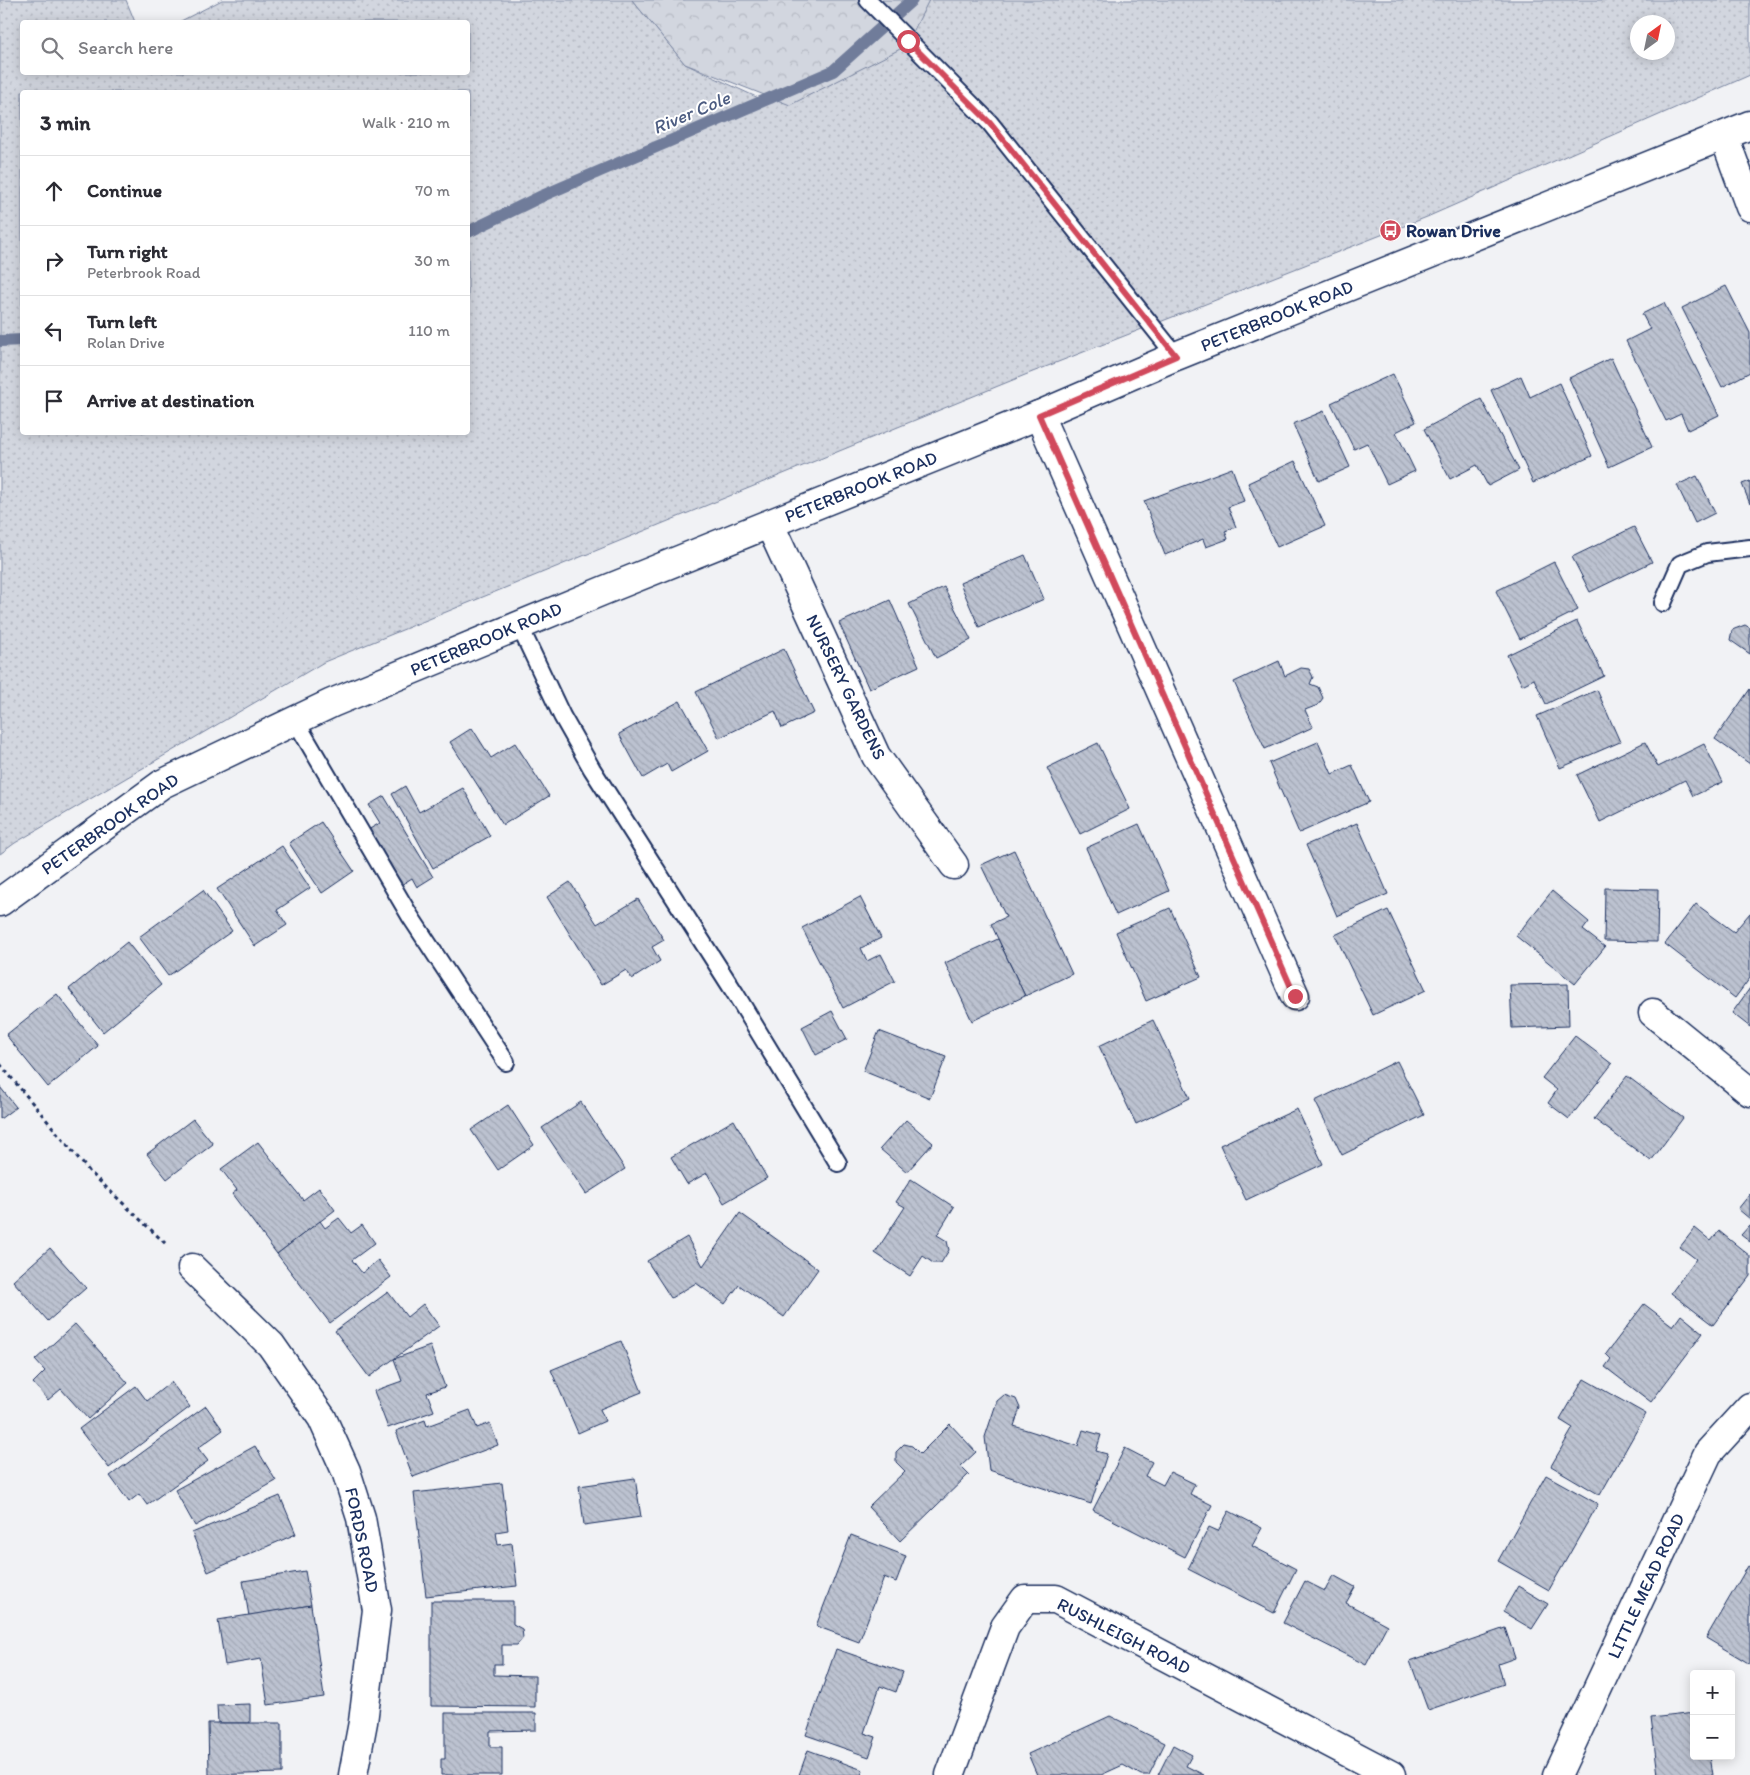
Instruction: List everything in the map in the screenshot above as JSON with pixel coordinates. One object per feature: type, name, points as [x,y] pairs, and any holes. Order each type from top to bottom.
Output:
[{"type":"street","name":"PETERBROOK ROAD","points":[[0,902],[162,784],[295,720],[518,626],[1039,415],[1176,356],[1750,124]]},
{"type":"street","points":[[1724,136],[1750,207]]},
{"type":"street","points":[[1039,415],[1295,996]]},
{"type":"street","name":"NURSERY GARDENS","points":[[770,525],[876,756],[954,865]]},
{"type":"street","points":[[1653,1013],[1750,1092]]},
{"type":"street","name":"FORDS ROAD","points":[[192,1268],[270,1345],[322,1418],[346,1471],[360,1518],[377,1610],[363,1722],[353,1775]]},
{"type":"street","name":"LITTLE MEAD ROAD","points":[[1557,1775],[1708,1453],[1750,1408]]},
{"type":"street","name":"RUSHLEIGH ROAD","points":[[950,1775],[1005,1627],[1025,1599],[1056,1599],[1391,1775]]},
{"type":"lane","points":[[868,0],[990,123],[1176,356]]},
{"type":"lane","points":[[1663,603],[1680,564],[1707,552],[1750,548]]},
{"type":"lane","points":[[518,626],[562,716],[592,769],[735,994],[838,1163]]},
{"type":"lane","points":[[295,720],[410,916],[506,1062]]},
{"type":"path","points":[[0,1064],[89,1171],[192,1268]]},
{"type":"green space","points":[[0,0],[126,0],[134,20],[20,20],[20,75],[470,75],[470,20],[183,20],[222,0],[632,0],[685,64],[765,101],[833,71],[912,0],[1750,0],[1750,75],[1427,217],[1025,375],[324,662],[15,843],[0,854]]},
{"type":"green space","points":[[632,0],[929,0],[906,46],[790,105],[685,64]]},
{"type":"building","points":[[1726,286],[1750,333],[1750,372],[1722,387],[1682,308]]},
{"type":"building","points":[[1664,303],[1719,415],[1688,430],[1681,414],[1666,421],[1626,341],[1650,329],[1642,314]]},
{"type":"building","points":[[1611,358],[1652,447],[1609,467],[1569,378]]},
{"type":"building","points":[[1393,374],[1416,422],[1396,432],[1415,471],[1387,484],[1367,443],[1354,449],[1331,403]]},
{"type":"building","points":[[1521,376],[1530,397],[1559,383],[1592,456],[1533,483],[1491,390]]},
{"type":"building","points":[[1481,399],[1519,470],[1488,486],[1477,465],[1450,479],[1424,429]]},
{"type":"building","points":[[1324,411],[1350,467],[1319,481],[1293,424]]},
{"type":"building","points":[[1295,461],[1325,526],[1277,547],[1248,483]]},
{"type":"building","points":[[1232,468],[1244,501],[1228,507],[1236,527],[1225,531],[1228,539],[1206,547],[1203,539],[1165,555],[1144,501]]},
{"type":"building","points":[[1697,476],[1715,513],[1695,523],[1677,485]]},
{"type":"building","points":[[1750,481],[1750,504],[1742,484]]},
{"type":"building","points":[[1634,527],[1652,562],[1590,592],[1572,557]]},
{"type":"building","points":[[1025,555],[1044,599],[979,627],[960,583]]},
{"type":"building","points":[[1554,562],[1578,610],[1520,639],[1496,591]]},
{"type":"building","points":[[944,587],[971,640],[936,658],[909,604]]},
{"type":"building","points":[[890,600],[919,666],[869,689],[839,623]]},
{"type":"building","points":[[1577,621],[1604,676],[1546,704],[1534,679],[1522,685],[1507,655]]},
{"type":"building","points":[[1745,625],[1750,628],[1750,654],[1730,640],[1732,630]]},
{"type":"building","points":[[784,649],[814,713],[782,728],[775,711],[719,738],[696,692]]},
{"type":"building","points":[[1279,661],[1285,676],[1301,668],[1309,669],[1313,677],[1310,684],[1318,687],[1323,698],[1318,705],[1305,710],[1313,727],[1265,749],[1234,682]]},
{"type":"building","points":[[1750,689],[1750,764],[1715,739]]},
{"type":"building","points":[[1597,690],[1620,742],[1560,768],[1537,716]]},
{"type":"building","points":[[680,701],[708,751],[671,772],[667,764],[643,778],[619,734]]},
{"type":"building","points":[[472,728],[491,758],[515,743],[549,796],[503,825],[450,742]]},
{"type":"building","points":[[1318,742],[1332,774],[1352,765],[1369,802],[1299,833],[1269,763]]},
{"type":"building","points":[[1645,742],[1658,767],[1704,744],[1723,782],[1693,796],[1685,780],[1600,822],[1577,775]]},
{"type":"building","points":[[1098,743],[1130,809],[1080,834],[1047,768]]},
{"type":"building","points":[[405,786],[419,812],[463,788],[490,836],[433,868],[392,794]]},
{"type":"building","points":[[384,796],[433,877],[417,887],[412,878],[401,885],[368,830],[380,823],[369,805]]},
{"type":"building","points":[[321,822],[354,871],[322,893],[289,843]]},
{"type":"building","points":[[1357,823],[1388,894],[1337,916],[1306,845]]},
{"type":"building","points":[[1139,824],[1169,891],[1116,915],[1086,848]]},
{"type":"building","points":[[282,846],[310,888],[277,910],[287,925],[255,946],[217,889]]},
{"type":"building","points":[[1014,850],[1072,974],[1025,996],[991,924],[1006,917],[981,865]]},
{"type":"building","points":[[570,882],[597,924],[638,899],[664,940],[652,947],[660,961],[632,979],[626,970],[601,985],[547,897]]},
{"type":"building","points":[[1605,888],[1658,889],[1657,942],[1604,941]]},
{"type":"building","points":[[203,890],[232,931],[168,976],[139,937]]},
{"type":"building","points":[[1552,891],[1589,922],[1583,930],[1605,947],[1575,984],[1516,936]]},
{"type":"building","points":[[860,897],[881,938],[861,948],[867,961],[881,954],[895,981],[843,1008],[802,928]]},
{"type":"building","points":[[1696,904],[1734,932],[1750,913],[1750,978],[1735,998],[1665,944]]},
{"type":"building","points":[[1170,908],[1201,977],[1146,1001],[1116,932]]},
{"type":"building","points":[[1388,910],[1426,990],[1373,1015],[1335,935]]},
{"type":"building","points":[[998,939],[1025,996],[972,1021],[945,963]]},
{"type":"building","points":[[127,942],[161,985],[103,1032],[69,989]]},
{"type":"building","points":[[1568,984],[1569,1026],[1512,1028],[1510,985]]},
{"type":"building","points":[[1750,988],[1750,1027],[1732,1013]]},
{"type":"building","points":[[57,994],[98,1046],[48,1087],[6,1035]]},
{"type":"building","points":[[832,1011],[847,1039],[816,1055],[802,1027]]},
{"type":"building","points":[[1153,1020],[1190,1098],[1136,1124],[1099,1046]]},
{"type":"building","points":[[879,1031],[946,1057],[930,1098],[863,1071]]},
{"type":"building","points":[[1575,1036],[1612,1064],[1569,1119],[1548,1103],[1557,1090],[1542,1078]]},
{"type":"building","points":[[1397,1061],[1424,1115],[1342,1155],[1315,1101]]},
{"type":"building","points":[[1627,1076],[1683,1118],[1651,1161],[1594,1119]]},
{"type":"building","points":[[0,1087],[16,1107],[0,1119]]},
{"type":"building","points":[[581,1102],[625,1169],[586,1194],[542,1128]]},
{"type":"building","points":[[508,1105],[534,1145],[498,1170],[471,1130]]},
{"type":"building","points":[[1297,1109],[1323,1164],[1246,1200],[1220,1145]]},
{"type":"building","points":[[193,1119],[213,1144],[167,1179],[147,1154]]},
{"type":"building","points":[[734,1120],[767,1178],[724,1203],[707,1173],[687,1184],[671,1157]]},
{"type":"building","points":[[906,1120],[933,1143],[907,1172],[880,1149]]},
{"type":"building","points":[[258,1142],[303,1200],[319,1188],[335,1210],[277,1254],[232,1194],[237,1190],[221,1169]]},
{"type":"building","points":[[911,1179],[954,1207],[937,1235],[947,1241],[949,1250],[941,1263],[933,1263],[923,1256],[910,1276],[875,1253],[905,1207],[896,1202]]},
{"type":"building","points":[[1750,1194],[1750,1219],[1738,1209]]},
{"type":"building","points":[[740,1213],[818,1269],[784,1317],[739,1285],[725,1304],[696,1283],[671,1298],[647,1261],[687,1237],[703,1266]]},
{"type":"building","points":[[339,1218],[351,1233],[362,1225],[375,1243],[352,1260],[362,1273],[378,1260],[391,1277],[330,1323],[277,1254],[320,1221],[325,1228]]},
{"type":"building","points":[[1750,1225],[1750,1242],[1741,1235]]},
{"type":"building","points":[[1695,1228],[1711,1241],[1719,1231],[1750,1256],[1750,1276],[1713,1325],[1671,1293],[1696,1259],[1680,1247]]},
{"type":"building","points":[[50,1248],[86,1288],[48,1321],[13,1281]]},
{"type":"building","points":[[388,1292],[407,1317],[423,1304],[439,1326],[369,1377],[335,1331]]},
{"type":"building","points":[[1644,1304],[1673,1326],[1681,1315],[1703,1333],[1651,1402],[1605,1367],[1611,1359],[1606,1354]]},
{"type":"building","points":[[75,1324],[128,1383],[88,1419],[61,1389],[48,1400],[33,1383],[45,1371],[35,1360]]},
{"type":"building","points":[[621,1341],[642,1392],[600,1409],[605,1421],[578,1433],[551,1370]]},
{"type":"building","points":[[430,1346],[445,1387],[427,1393],[434,1411],[388,1428],[374,1391],[402,1381],[394,1359]]},
{"type":"building","points":[[1584,1379],[1646,1414],[1600,1495],[1551,1466],[1573,1428],[1560,1420]]},
{"type":"building","points":[[171,1382],[190,1407],[109,1468],[79,1429],[136,1386],[147,1401]]},
{"type":"building","points":[[1004,1395],[1016,1399],[1020,1408],[1014,1426],[1078,1446],[1083,1430],[1101,1435],[1096,1451],[1107,1454],[1091,1504],[989,1470],[985,1437],[997,1401]]},
{"type":"building","points":[[206,1406],[223,1430],[198,1448],[208,1461],[147,1505],[139,1494],[129,1502],[110,1476]]},
{"type":"building","points":[[470,1410],[477,1428],[490,1423],[498,1445],[413,1477],[396,1431],[425,1420],[427,1426]]},
{"type":"building","points":[[950,1424],[976,1452],[961,1466],[969,1474],[900,1541],[868,1507],[905,1471],[896,1462],[896,1452],[904,1444],[912,1446],[920,1454]]},
{"type":"building","points":[[255,1446],[276,1481],[195,1526],[175,1490]]},
{"type":"building","points":[[1125,1448],[1152,1462],[1145,1476],[1163,1485],[1170,1472],[1195,1484],[1190,1494],[1212,1505],[1185,1557],[1093,1510]]},
{"type":"building","points":[[1546,1475],[1598,1504],[1549,1590],[1498,1561]]},
{"type":"building","points":[[635,1478],[641,1517],[584,1525],[579,1486]]},
{"type":"building","points":[[502,1483],[508,1530],[496,1532],[498,1545],[512,1543],[517,1586],[426,1596],[414,1493]]},
{"type":"building","points":[[280,1496],[296,1534],[208,1572],[192,1533]]},
{"type":"building","points":[[1229,1511],[1262,1528],[1252,1546],[1296,1569],[1274,1613],[1188,1569],[1209,1527],[1218,1531]]},
{"type":"building","points":[[851,1535],[906,1556],[896,1582],[884,1577],[859,1642],[816,1626]]},
{"type":"building","points":[[1748,1566],[1750,1567],[1750,1664],[1706,1638]]},
{"type":"building","points":[[305,1571],[311,1605],[249,1616],[243,1581]]},
{"type":"building","points":[[1333,1575],[1355,1587],[1346,1603],[1387,1625],[1366,1665],[1283,1623],[1305,1581],[1325,1591]]},
{"type":"building","points":[[1518,1586],[1548,1604],[1532,1629],[1503,1612]]},
{"type":"building","points":[[431,1601],[513,1601],[513,1624],[522,1629],[523,1638],[517,1645],[502,1645],[502,1664],[494,1664],[494,1675],[535,1676],[535,1707],[431,1706]]},
{"type":"building","points":[[311,1605],[324,1697],[268,1705],[261,1659],[225,1665],[218,1620]]},
{"type":"building","points":[[1505,1628],[1515,1658],[1498,1664],[1504,1684],[1428,1710],[1410,1661]]},
{"type":"building","points":[[836,1649],[903,1672],[896,1692],[880,1686],[864,1733],[876,1737],[869,1757],[806,1735]]},
{"type":"building","points":[[250,1704],[250,1723],[218,1723],[217,1705]]},
{"type":"building","points":[[445,1713],[536,1713],[536,1730],[490,1731],[490,1747],[502,1747],[502,1775],[441,1775],[441,1759],[445,1759]]},
{"type":"building","points":[[1690,1713],[1690,1760],[1711,1760],[1713,1775],[1658,1775],[1651,1718]]},
{"type":"building","points":[[1110,1716],[1165,1743],[1149,1775],[1141,1775],[1123,1765],[1101,1775],[1037,1775],[1028,1754]]},
{"type":"building","points":[[208,1723],[282,1723],[282,1773],[209,1775]]},
{"type":"building","points":[[1173,1745],[1192,1755],[1186,1766],[1204,1775],[1158,1775]]},
{"type":"building","points":[[808,1750],[863,1770],[861,1775],[799,1775]]},
{"type":"waterway","name":"River Cole","points":[[470,231],[542,196],[833,71],[912,0]]},
{"type":"waterway","name":"River Cole","points":[[0,341],[20,340]]},
{"type":"place","name":"Rowan Drive","points":[[1390,231]]},
{"type":"route","points":[[908,41],[990,123],[1176,356],[1039,415],[1295,996]]}]
